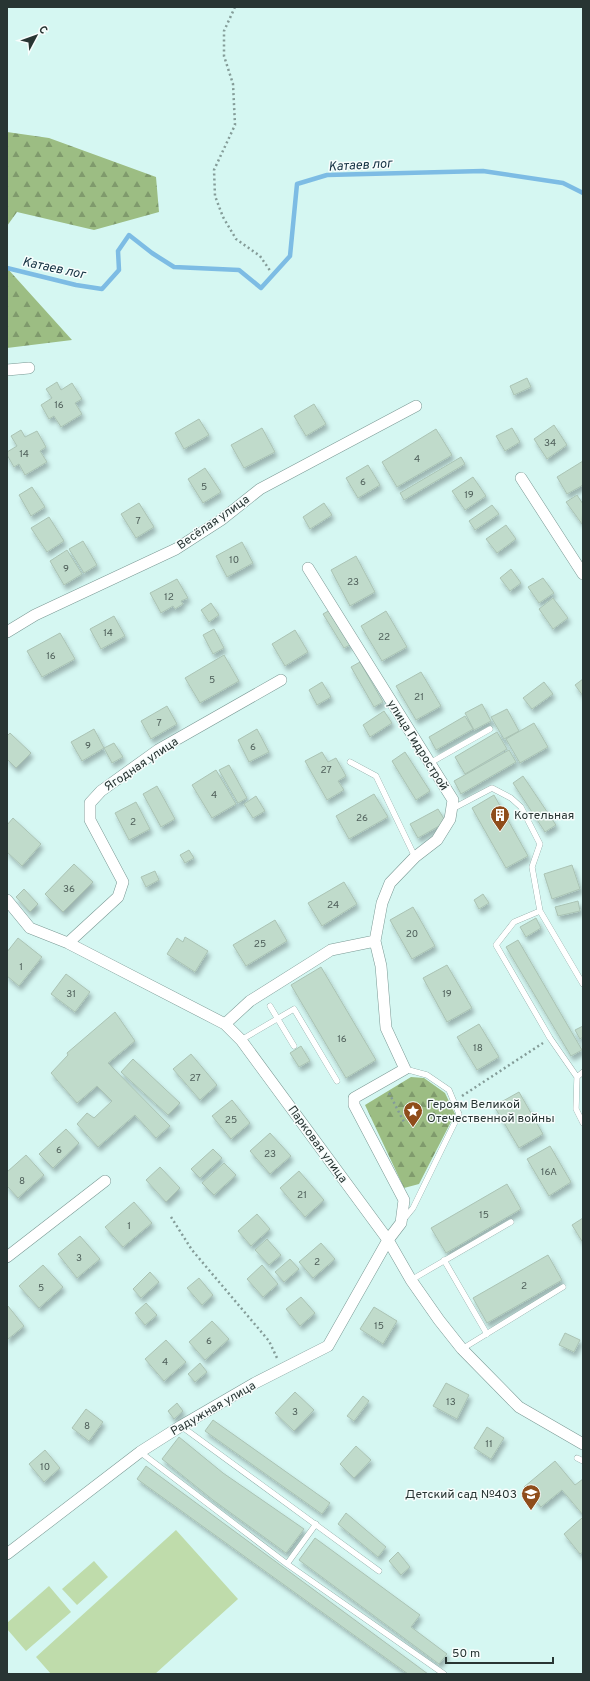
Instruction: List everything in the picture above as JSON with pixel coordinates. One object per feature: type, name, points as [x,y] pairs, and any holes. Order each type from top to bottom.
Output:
[{"type":"street","points":[[7,370],[29,368]]},
{"type":"street","name":"Весёлая улица","points":[[7,632],[34,616],[176,549],[221,520],[260,489],[416,406]]},
{"type":"street","points":[[521,478],[583,574]]},
{"type":"street","name":"улица Гидрострой","points":[[308,568],[453,800],[451,809]]},
{"type":"street","name":"Ягодная улица","points":[[68,943],[118,897],[123,882],[90,820],[90,803],[101,790],[158,750],[281,680]]},
{"type":"street","points":[[388,1240],[401,1223],[404,1200],[354,1105],[354,1098],[405,1069],[386,1028],[381,966],[375,941],[382,903],[390,883],[415,857],[437,840],[450,819],[451,809]]},
{"type":"street","name":"Парковая улица","points":[[7,900],[30,928],[68,943],[225,1024],[241,1040],[388,1240],[411,1280],[439,1320],[462,1349],[519,1407],[582,1440]]},
{"type":"street","points":[[225,1024],[250,1001],[332,950],[375,941]]},
{"type":"street","points":[[7,1257],[105,1181]]},
{"type":"street","name":"Радужная улица","points":[[7,1554],[140,1452],[180,1426],[282,1369],[328,1346],[388,1240]]},
{"type":"lane","points":[[430,763],[490,729]]},
{"type":"lane","points":[[350,762],[376,776],[415,857]]},
{"type":"lane","points":[[451,809],[492,788],[511,798],[521,807],[540,844],[532,867],[540,911],[583,984]]},
{"type":"lane","points":[[540,911],[514,922],[496,945],[550,1038],[577,1077],[576,1109],[583,1123]]},
{"type":"lane","points":[[270,1006],[294,1046]]},
{"type":"lane","points":[[241,1040],[294,1009],[337,1081]]},
{"type":"lane","points":[[401,1223],[413,1208],[460,1114],[449,1090],[427,1074],[405,1069]]},
{"type":"lane","points":[[577,1077],[583,1072]]},
{"type":"lane","points":[[411,1280],[511,1222]]},
{"type":"lane","points":[[444,1260],[487,1334]]},
{"type":"lane","points":[[462,1349],[563,1287]]},
{"type":"lane","points":[[180,1426],[379,1571]]},
{"type":"lane","points":[[140,1452],[288,1564],[444,1674]]},
{"type":"lane","points":[[576,1458],[583,1461]]},
{"type":"lane","points":[[288,1564],[316,1524]]},
{"type":"path","points":[[235,7],[224,31],[224,56],[233,84],[236,125],[214,170],[215,196],[223,217],[236,239],[260,256],[271,272]]},
{"type":"path","points":[[454,1102],[550,1038]]},
{"type":"path","points":[[383,1082],[405,1124]]},
{"type":"path","points":[[171,1217],[192,1250],[269,1341],[282,1369]]},
{"type":"green space","points":[[7,132],[49,138],[156,177],[159,212],[94,230],[17,212],[7,226]]},
{"type":"green space","points":[[7,268],[72,340],[7,348]]},
{"type":"green space","points":[[411,1077],[424,1078],[445,1093],[455,1114],[419,1184],[404,1188],[365,1105]]},
{"type":"green space","points":[[176,1530],[238,1599],[155,1674],[51,1674],[36,1657]]},
{"type":"green space","points":[[94,1561],[108,1577],[77,1605],[62,1589]]},
{"type":"green space","points":[[49,1586],[71,1612],[26,1651],[7,1629],[7,1623]]},
{"type":"building","points":[[527,378],[531,387],[514,395],[510,386]]},
{"type":"building","points":[[57,382],[61,390],[72,383],[82,399],[75,403],[82,414],[61,427],[54,416],[49,419],[41,405],[52,398],[46,389]]},
{"type":"building","points":[[314,404],[326,424],[306,436],[294,416]]},
{"type":"building","points":[[199,419],[209,435],[184,449],[175,433]]},
{"type":"building","points":[[554,425],[567,445],[547,459],[534,439]]},
{"type":"building","points":[[262,428],[275,452],[244,468],[231,445]]},
{"type":"building","points":[[512,428],[520,442],[505,451],[496,436]]},
{"type":"building","points":[[436,429],[452,455],[397,487],[382,462]]},
{"type":"building","points":[[21,430],[25,437],[37,431],[46,447],[40,451],[47,462],[25,475],[19,464],[14,467],[7,455],[7,452],[17,446],[11,436]]},
{"type":"building","points":[[461,457],[465,464],[404,500],[400,493]]},
{"type":"building","points":[[583,461],[583,485],[567,494],[557,477]]},
{"type":"building","points":[[368,465],[380,485],[358,498],[346,478]]},
{"type":"building","points":[[205,468],[221,492],[203,503],[188,479]]},
{"type":"building","points":[[473,477],[486,496],[465,510],[452,491]]},
{"type":"building","points":[[32,487],[45,507],[31,516],[19,495]]},
{"type":"building","points":[[577,495],[583,504],[582,524],[566,502]]},
{"type":"building","points":[[139,503],[154,527],[136,538],[121,514]]},
{"type":"building","points":[[324,503],[332,515],[310,529],[303,517]]},
{"type":"building","points":[[492,505],[499,514],[475,530],[469,521]]},
{"type":"building","points":[[49,517],[64,541],[47,552],[31,528]]},
{"type":"building","points":[[506,525],[516,539],[497,553],[486,539]]},
{"type":"building","points":[[83,541],[97,565],[84,573],[69,549]]},
{"type":"building","points":[[242,542],[253,563],[227,577],[216,556]]},
{"type":"building","points":[[67,550],[82,574],[64,585],[50,561]]},
{"type":"building","points":[[356,556],[375,592],[350,606],[331,570]]},
{"type":"building","points":[[511,569],[521,583],[510,591],[500,578]]},
{"type":"building","points":[[543,578],[554,593],[539,603],[528,587]]},
{"type":"building","points":[[177,579],[188,598],[181,601],[183,604],[175,609],[173,606],[161,613],[150,593]]},
{"type":"building","points":[[553,598],[568,618],[553,629],[539,609]]},
{"type":"building","points":[[211,603],[219,615],[209,622],[201,610]]},
{"type":"building","points":[[330,610],[350,645],[344,648],[323,614]]},
{"type":"building","points":[[386,611],[407,647],[382,661],[361,626]]},
{"type":"building","points":[[114,616],[125,636],[101,649],[90,629]]},
{"type":"building","points":[[214,629],[224,648],[213,654],[203,635]]},
{"type":"building","points":[[295,630],[308,652],[285,666],[272,644]]},
{"type":"building","points":[[60,633],[75,659],[42,677],[27,651]]},
{"type":"building","points":[[224,655],[239,681],[200,703],[185,678]]},
{"type":"building","points":[[360,662],[383,702],[374,707],[351,667]]},
{"type":"building","points":[[421,672],[441,706],[416,720],[396,686]]},
{"type":"building","points":[[583,679],[583,696],[575,685]]},
{"type":"building","points":[[322,682],[331,697],[317,705],[309,690]]},
{"type":"building","points":[[544,682],[553,694],[532,709],[523,698]]},
{"type":"building","points":[[482,704],[491,721],[474,730],[465,713]]},
{"type":"building","points":[[167,706],[177,724],[151,739],[141,721]]},
{"type":"building","points":[[507,709],[519,731],[504,739],[491,717]]},
{"type":"building","points":[[384,711],[392,723],[370,737],[363,725]]},
{"type":"building","points":[[465,716],[473,729],[436,750],[429,737]]},
{"type":"building","points":[[534,723],[548,747],[520,763],[506,739]]},
{"type":"building","points":[[94,729],[104,748],[82,761],[71,742]]},
{"type":"building","points":[[257,729],[269,752],[249,762],[238,740]]},
{"type":"building","points":[[497,732],[507,749],[465,774],[455,757]]},
{"type":"building","points":[[10,733],[31,753],[16,768],[7,759],[7,736]]},
{"type":"building","points":[[114,743],[123,757],[112,763],[104,748]]},
{"type":"building","points":[[509,750],[516,762],[461,794],[454,781]]},
{"type":"building","points":[[322,752],[328,762],[336,758],[346,776],[338,781],[344,790],[327,800],[305,761]]},
{"type":"building","points":[[405,752],[430,791],[416,800],[392,761]]},
{"type":"building","points":[[229,765],[247,798],[238,803],[219,770]]},
{"type":"building","points":[[216,770],[236,804],[212,818],[192,785]]},
{"type":"building","points":[[523,776],[556,825],[545,832],[513,783]]},
{"type":"building","points":[[157,786],[175,819],[161,827],[143,794]]},
{"type":"building","points":[[374,794],[388,817],[349,839],[336,816]]},
{"type":"building","name":"Котельная","points":[[494,795],[528,856],[506,868],[472,808]]},
{"type":"building","points":[[256,796],[265,811],[253,818],[244,804]]},
{"type":"building","points":[[136,802],[150,829],[129,840],[115,813]]},
{"type":"building","points":[[438,809],[446,822],[418,838],[410,824]]},
{"type":"building","points":[[13,818],[41,844],[22,866],[7,852],[7,825]]},
{"type":"building","points":[[189,850],[194,858],[185,863],[180,855]]},
{"type":"building","points":[[74,864],[93,882],[63,912],[45,894]]},
{"type":"building","points":[[572,865],[580,889],[552,899],[544,874]]},
{"type":"building","points":[[155,871],[159,880],[146,887],[141,877]]},
{"type":"building","points":[[344,882],[357,904],[322,926],[308,903]]},
{"type":"building","points":[[24,889],[38,904],[30,912],[16,897]]},
{"type":"building","points":[[483,894],[489,903],[479,909],[474,900]]},
{"type":"building","points":[[578,901],[580,911],[558,916],[555,907]]},
{"type":"building","points":[[413,907],[435,946],[412,959],[390,920]]},
{"type":"building","points":[[536,918],[541,928],[526,937],[520,927]]},
{"type":"building","points":[[275,920],[287,941],[246,966],[233,945]]},
{"type":"building","points":[[185,937],[208,951],[195,972],[167,954],[177,938],[183,942]]},
{"type":"building","points":[[18,938],[42,957],[19,986],[7,976],[7,952]]},
{"type":"building","points":[[518,940],[582,1050],[571,1056],[506,947]]},
{"type":"building","points":[[447,965],[472,1008],[447,1022],[423,978]]},
{"type":"building","points":[[321,967],[376,1060],[346,1078],[291,985]]},
{"type":"building","points":[[66,974],[90,992],[75,1012],[51,994]]},
{"type":"building","points":[[115,1012],[135,1041],[108,1063],[170,1126],[156,1138],[135,1115],[98,1147],[77,1124],[87,1113],[94,1118],[112,1101],[97,1086],[77,1103],[51,1073],[68,1055],[67,1053]]},
{"type":"building","points":[[479,1024],[499,1057],[477,1070],[457,1037]]},
{"type":"building","points":[[583,1026],[583,1037],[580,1039],[575,1030]]},
{"type":"building","points":[[301,1046],[310,1061],[299,1067],[290,1053]]},
{"type":"building","points":[[191,1054],[217,1085],[200,1100],[173,1069]]},
{"type":"building","points":[[133,1059],[180,1103],[168,1115],[121,1072]]},
{"type":"building","points":[[519,1092],[543,1134],[519,1148],[494,1106]]},
{"type":"building","points":[[232,1100],[250,1123],[231,1139],[212,1116]]},
{"type":"building","points":[[66,1129],[79,1143],[53,1168],[39,1154]]},
{"type":"building","points":[[270,1133],[291,1156],[270,1174],[250,1151]]},
{"type":"building","points":[[550,1146],[571,1182],[549,1196],[527,1159]]},
{"type":"building","points":[[213,1149],[222,1158],[200,1178],[191,1169]]},
{"type":"building","points":[[26,1155],[44,1175],[18,1198],[7,1186],[7,1172]]},
{"type":"building","points":[[224,1163],[236,1175],[214,1195],[202,1183]]},
{"type":"building","points":[[160,1167],[180,1188],[166,1202],[146,1180]]},
{"type":"building","points":[[299,1171],[324,1200],[305,1217],[280,1188]]},
{"type":"building","points":[[507,1184],[521,1209],[446,1253],[431,1228]]},
{"type":"building","points":[[134,1202],[152,1223],[123,1247],[105,1227]]},
{"type":"building","points":[[257,1214],[270,1229],[251,1246],[238,1231]]},
{"type":"building","points":[[583,1218],[583,1243],[572,1225]]},
{"type":"building","points":[[80,1236],[100,1259],[77,1278],[58,1254]]},
{"type":"building","points":[[267,1239],[281,1255],[269,1265],[255,1250]]},
{"type":"building","points":[[321,1243],[335,1259],[313,1278],[299,1262]]},
{"type":"building","points":[[548,1255],[562,1280],[487,1323],[473,1298]]},
{"type":"building","points":[[290,1259],[299,1269],[284,1282],[275,1272]]},
{"type":"building","points":[[43,1265],[63,1287],[39,1308],[19,1286]]},
{"type":"building","points":[[262,1265],[278,1284],[263,1297],[247,1279]]},
{"type":"building","points":[[150,1272],[159,1282],[141,1298],[133,1289]]},
{"type":"building","points":[[199,1278],[213,1295],[202,1305],[187,1288]]},
{"type":"building","points":[[301,1297],[315,1313],[300,1326],[286,1309]]},
{"type":"building","points":[[146,1303],[157,1315],[145,1325],[135,1313]]},
{"type":"building","points":[[8,1306],[24,1326],[7,1340],[7,1307]]},
{"type":"building","points":[[374,1307],[397,1321],[383,1344],[360,1329]]},
{"type":"building","points":[[212,1321],[229,1339],[205,1360],[189,1342]]},
{"type":"building","points":[[565,1333],[580,1340],[574,1352],[559,1345]]},
{"type":"building","points":[[166,1340],[186,1362],[164,1381],[145,1359]]},
{"type":"building","points":[[200,1363],[207,1372],[195,1382],[188,1374]]},
{"type":"building","points":[[446,1383],[469,1395],[457,1419],[433,1406]]},
{"type":"building","points":[[295,1392],[314,1410],[294,1431],[275,1413]]},
{"type":"building","points":[[363,1396],[369,1401],[354,1421],[347,1416]]},
{"type":"building","points":[[177,1403],[183,1411],[174,1419],[168,1411]]},
{"type":"building","points":[[86,1409],[103,1422],[89,1441],[72,1428]]},
{"type":"building","points":[[213,1420],[330,1503],[322,1514],[205,1431]]},
{"type":"building","points":[[487,1427],[504,1438],[491,1459],[474,1448]]},
{"type":"building","points":[[179,1437],[223,1473],[304,1529],[286,1553],[213,1500],[162,1459]]},
{"type":"building","points":[[356,1446],[371,1460],[354,1478],[340,1464]]},
{"type":"building","points":[[45,1450],[60,1468],[44,1482],[29,1464]]},
{"type":"building","points":[[555,1461],[575,1485],[583,1479],[583,1515],[562,1490],[541,1507],[524,1487]]},
{"type":"building","points":[[146,1466],[428,1674],[408,1674],[137,1479]]},
{"type":"building","points":[[346,1513],[386,1547],[378,1557],[338,1524]]},
{"type":"building","points":[[583,1517],[583,1552],[580,1554],[564,1534]]},
{"type":"building","points":[[315,1538],[420,1615],[411,1627],[447,1654],[439,1664],[299,1560]]},
{"type":"building","points":[[398,1552],[410,1567],[401,1575],[389,1561]]},
{"type":"waterway","name":"Катаев лог","points":[[7,268],[76,285],[102,289],[119,270],[118,251],[129,235],[152,253],[174,267],[239,270],[261,288],[290,256],[297,184],[327,175],[483,171],[563,183],[583,193]]},
{"type":"place","name":"Котельная","points":[[500,832]]},
{"type":"place","name":"Героям Великой Отечественной войны","points":[[413,1128]]},
{"type":"place","name":"Детский сад №403","points":[[531,1511]]}]
